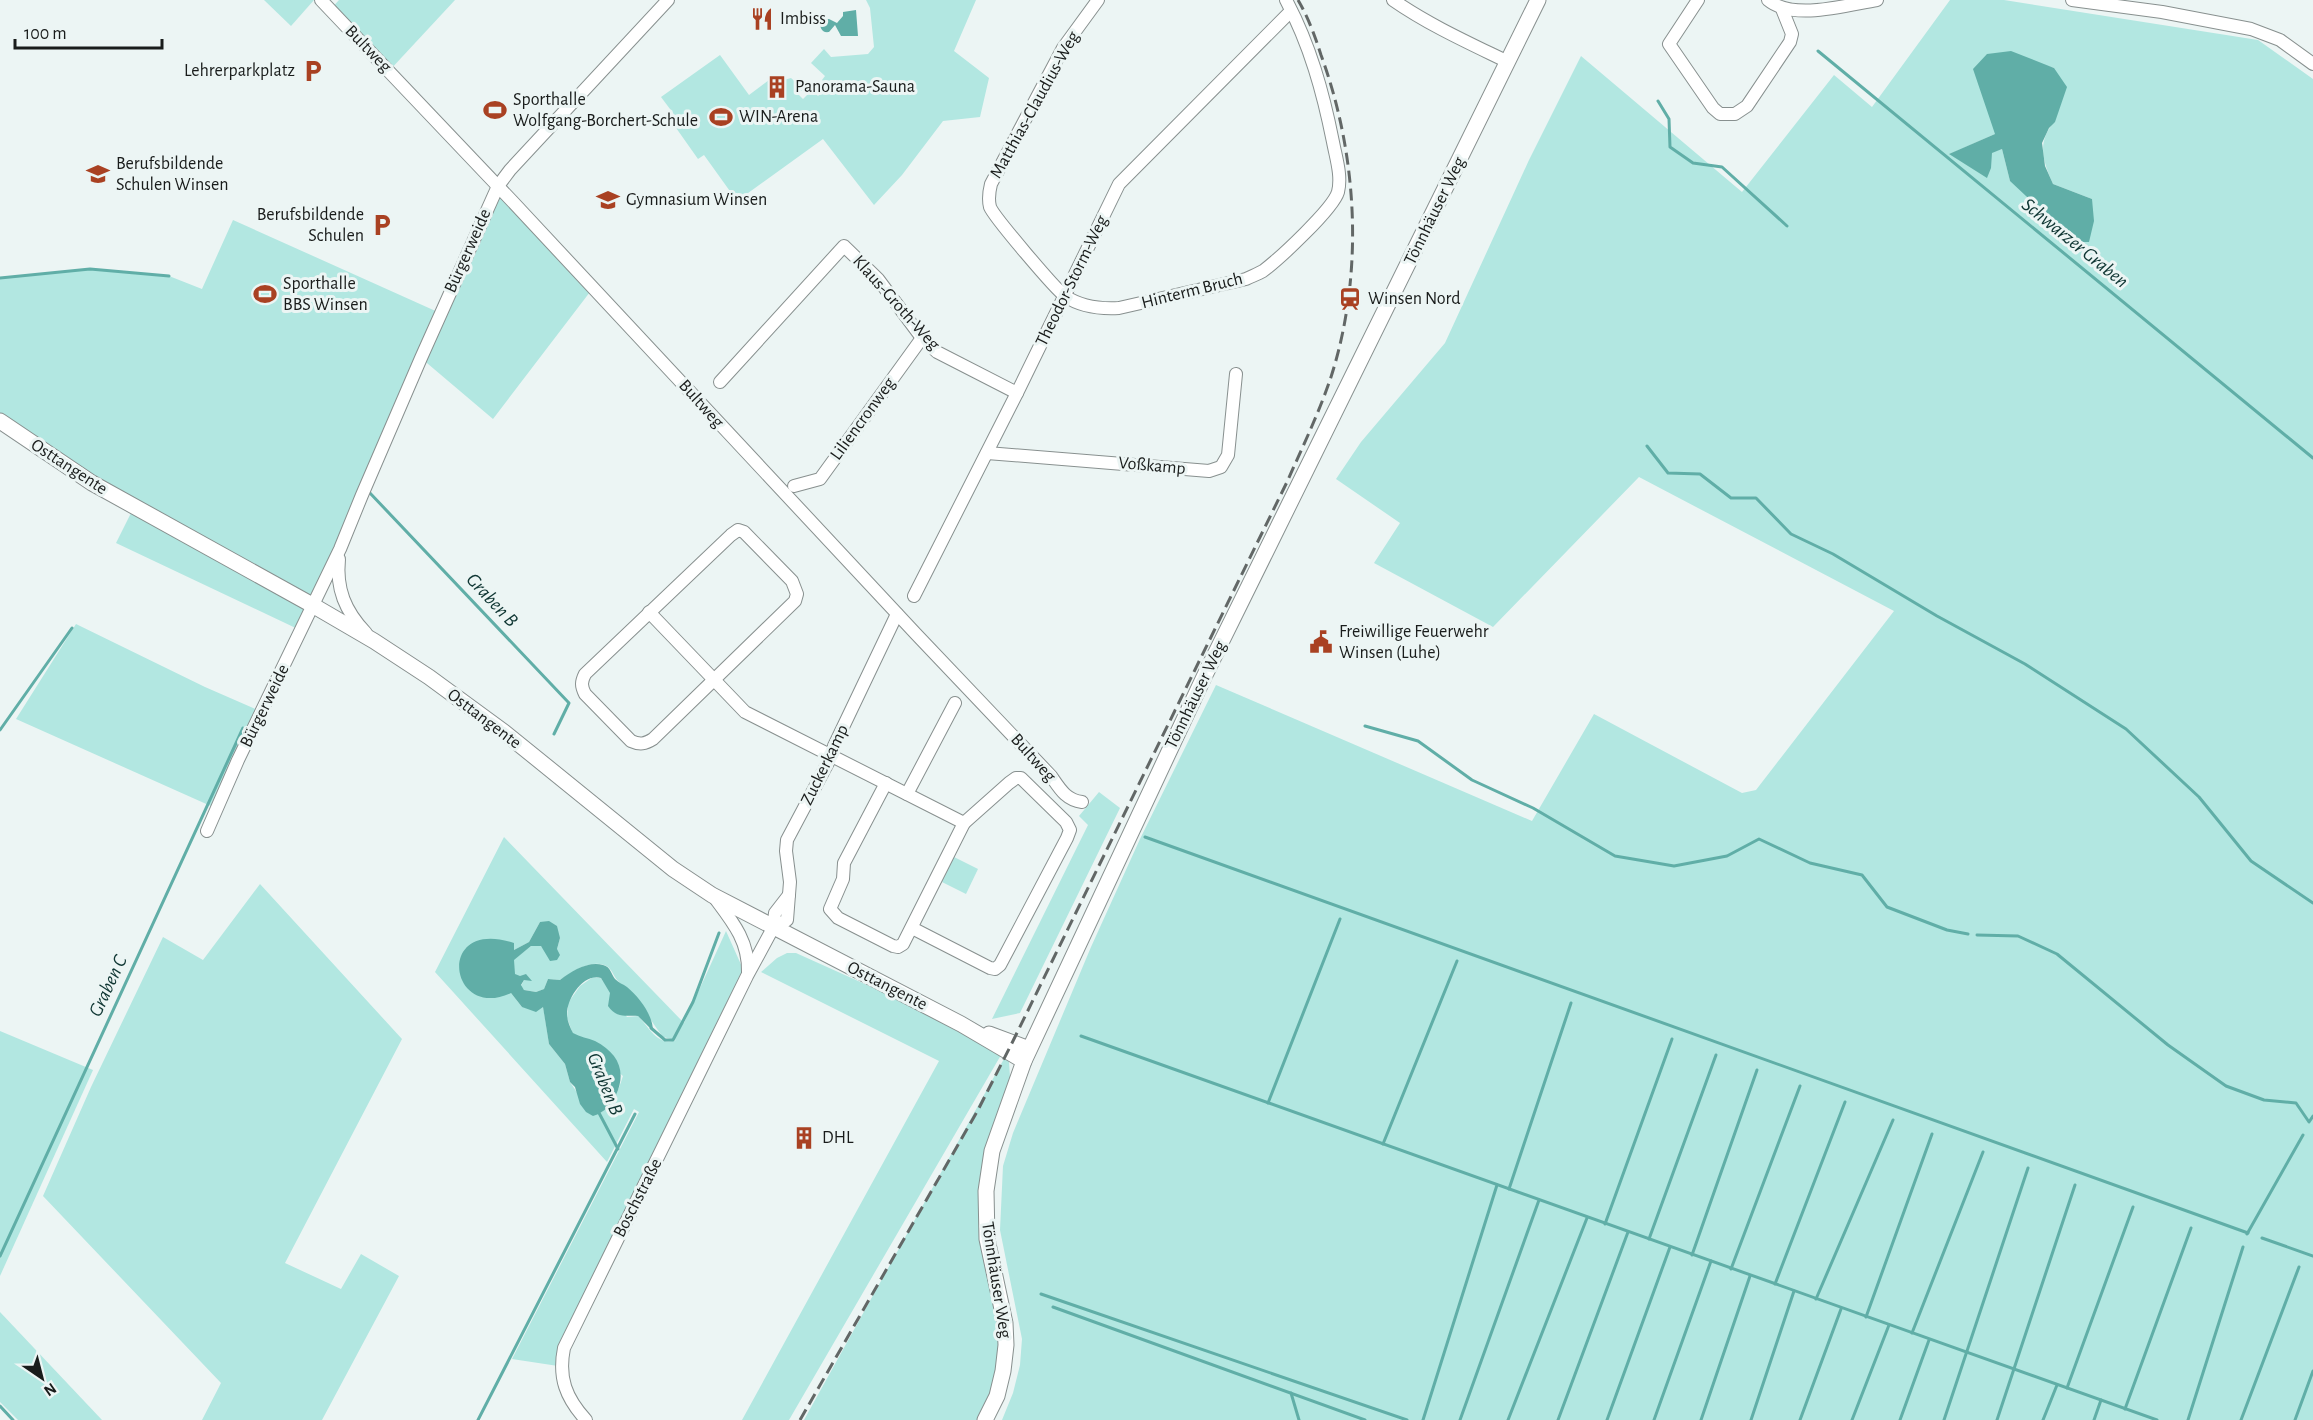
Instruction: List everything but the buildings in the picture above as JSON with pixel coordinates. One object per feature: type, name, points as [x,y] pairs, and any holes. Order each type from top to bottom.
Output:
[{"type":"main road","name":"Tönnhäuser Weg","points":[[985,1420],[997,1396],[1004,1371],[1006,1345],[1005,1323],[987,1239],[985,1213],[988,1180],[992,1151],[1026,1055],[1204,677],[1538,0]]},
{"type":"main road","name":"Osttangente","points":[[0,422],[92,483],[374,641],[465,702],[651,852],[712,896],[1026,1055]]},
{"type":"street","name":"Bultweg","points":[[321,0],[1051,776],[1062,793],[1072,801],[1082,802]]},
{"type":"street","name":"Bürgerweide","points":[[207,831],[238,760],[340,549],[424,349],[498,186],[510,170],[668,0]]},
{"type":"street","name":"Matthias-Claudius-Weg","points":[[1064,296],[995,217],[988,197],[991,184],[1063,48],[1098,0]]},
{"type":"street","points":[[1393,0],[1454,36],[1508,62]]},
{"type":"street","points":[[1698,0],[1669,44],[1713,108],[1720,114],[1735,114],[1747,106],[1790,42],[1792,34],[1782,9]]},
{"type":"street","points":[[1768,0],[1782,9],[1797,11],[1877,0]]},
{"type":"street","points":[[2072,0],[2163,12],[2251,29],[2280,40],[2313,64]]},
{"type":"street","name":"Hinterm Bruch","points":[[1064,296],[1100,309],[1119,309],[1246,279],[1272,264],[1329,207],[1338,193],[1340,177],[1323,94],[1315,67],[1288,5]]},
{"type":"street","name":"Theodor-Storm-Weg","points":[[914,596],[1119,184],[1288,5]]},
{"type":"street","name":"Klaus-Groth-Weg","points":[[720,382],[844,246],[878,279],[922,338],[937,352],[1017,393]]},
{"type":"street","name":"Liliencronweg","points":[[794,486],[820,479],[922,338]]},
{"type":"street","name":"Voßkamp","points":[[987,453],[1209,471],[1221,467],[1228,455],[1236,374]]},
{"type":"street","points":[[738,530],[744,532],[792,581],[797,594],[791,606],[713,680],[653,739],[637,744],[631,741],[585,694],[582,688],[585,674],[738,530]]},
{"type":"street","name":"Bürgerweide","points":[[340,549],[338,571],[342,599],[358,625],[374,641]]},
{"type":"street","points":[[649,612],[745,712],[964,823]]},
{"type":"street","name":"Zuckerkamp","points":[[773,928],[775,913],[789,896],[790,882],[786,851],[788,840],[831,757],[834,746],[897,614]]},
{"type":"street","points":[[886,640],[916,634]]},
{"type":"street","points":[[907,794],[955,703]]},
{"type":"street","points":[[885,783],[844,863],[843,879],[830,909],[838,918],[898,947],[907,940],[912,928],[964,823],[1009,783],[1021,777],[1027,781],[1066,822],[1070,830],[1000,965],[995,969],[912,928]]},
{"type":"street","points":[[712,896],[737,928],[748,960],[747,976]]},
{"type":"street","name":"Boschstraße","points":[[586,1420],[572,1403],[565,1389],[561,1371],[564,1348],[747,976],[773,928]]},
{"type":"shaded area","points":[[264,0],[314,0],[291,26]]},
{"type":"shaded area","points":[[339,0],[455,0],[389,71],[330,10]]},
{"type":"shaded area","points":[[866,0],[976,0],[954,51],[989,78],[980,117],[943,121],[902,175],[874,205],[823,139],[737,201],[704,155],[698,159],[674,125],[679,121],[661,97],[720,55],[749,95],[773,77],[784,80],[791,78],[803,89],[798,94],[803,99],[812,90],[818,96],[828,86],[822,80],[825,76],[811,63],[824,49],[831,57],[868,54],[874,47],[870,8]]},
{"type":"shaded area","points":[[1950,0],[2004,0],[2258,40],[2313,79],[2313,1420],[1002,1420],[1013,1393],[1020,1365],[1022,1339],[1000,1230],[1003,1166],[1013,1133],[1091,947],[1140,839],[1216,685],[1532,821],[1594,714],[1742,793],[1756,790],[1894,611],[1639,477],[1493,627],[1374,563],[1400,523],[1336,479],[1361,442],[1445,343],[1529,160],[1581,56],[1742,192],[1834,75],[1872,107]],"holes":[[[2034,62],[2054,68],[2055,121],[2045,136],[2043,144],[2046,167],[2053,184],[2092,199],[2010,181],[2002,149],[1992,152],[1987,177],[1950,154],[1995,134]]]},
{"type":"shaded area","points":[[498,186],[593,288],[493,419],[421,358],[302,631],[116,543],[134,507],[0,421],[0,278],[90,269],[169,276],[202,289],[233,220],[440,313]]},
{"type":"shaded area","points":[[76,624],[205,687],[258,710],[213,807],[16,719]]},
{"type":"shaded area","points":[[1099,792],[1120,808],[1020,1013],[992,1019],[1088,825],[1079,816]]},
{"type":"shaded area","points":[[504,837],[684,1023],[726,931],[743,969],[559,1346],[558,1366],[512,1359],[639,1112],[634,1109],[607,1162],[435,972]],"holes":[[[540,922],[560,938],[557,949],[546,951],[541,946],[531,946],[513,960],[514,950],[529,942]],[[513,962],[514,974],[524,980],[521,986],[524,990],[536,992],[544,989],[548,979],[560,980],[583,967],[602,964],[608,967],[617,980],[632,994],[663,1037],[676,1040],[664,1041],[638,1016],[627,1017],[601,978],[593,977],[580,986],[568,1003],[567,1018],[573,1034],[623,1076],[611,1103],[598,1114],[578,1094],[570,1082],[565,1064],[549,1044],[543,1006],[522,1007],[511,993]]]},
{"type":"shaded area","points":[[954,857],[978,869],[966,894],[942,882]]},
{"type":"shaded area","points":[[260,884],[402,1039],[285,1263],[341,1289],[361,1254],[399,1276],[322,1420],[202,1420],[221,1383],[43,1196],[91,1087],[163,937],[203,960]]},
{"type":"shaded area","points":[[787,953],[796,953],[918,1008],[1001,1055],[789,1420],[742,1420],[939,1061],[761,972],[777,958]]},
{"type":"shaded area","points":[[0,1031],[93,1070],[0,1276]]},
{"type":"shaded area","points":[[1005,1057],[1009,1062],[1010,1077],[988,1141],[1002,1343],[992,1394],[979,1420],[804,1420]]},
{"type":"shaded area","points":[[0,1312],[102,1420],[18,1420],[0,1402]]},
{"type":"water","points":[[856,10],[858,36],[841,36],[835,25],[829,32],[824,32],[819,22],[805,18],[808,15],[837,23],[843,16],[843,12]]},
{"type":"water","points":[[2011,51],[2054,68],[2067,87],[2055,122],[2049,128],[2042,143],[2045,166],[2053,184],[2092,199],[2094,221],[2089,242],[2075,242],[2010,181],[2002,149],[1992,153],[1991,168],[1987,178],[1949,154],[1995,134],[1973,69],[1987,54]]},
{"type":"water","points":[[549,921],[557,926],[560,938],[557,949],[560,955],[557,960],[550,961],[541,946],[531,946],[514,960],[515,974],[520,976],[526,974],[532,981],[524,980],[521,985],[524,990],[536,992],[544,989],[548,979],[560,980],[586,966],[603,965],[609,969],[615,979],[636,996],[648,1013],[652,1025],[653,1031],[638,1016],[622,1016],[611,1010],[608,1006],[610,993],[601,978],[588,979],[577,988],[570,1001],[567,1014],[573,1033],[595,1041],[610,1051],[618,1064],[621,1078],[614,1099],[604,1110],[593,1116],[586,1112],[580,1104],[565,1064],[549,1044],[543,1007],[536,1012],[522,1007],[511,993],[490,998],[474,994],[464,983],[459,969],[462,955],[471,944],[488,939],[514,943],[514,950],[529,942],[540,922]]},
{"type":"waterway","name":"Schwarzer Graben","points":[[1818,51],[2313,458]]},
{"type":"waterway","points":[[1658,101],[1669,119],[1670,147],[1693,163],[1722,167],[1787,226]]},
{"type":"waterway","points":[[0,278],[90,269],[169,276]]},
{"type":"waterway","points":[[1647,446],[1668,473],[1700,474],[1731,498],[1756,498],[1791,534],[1833,554],[1937,616],[2025,664],[2126,729],[2199,797],[2251,861],[2313,903]]},
{"type":"waterway","name":"Graben B","points":[[369,492],[569,703],[554,734]]},
{"type":"waterway","points":[[0,730],[72,628]]},
{"type":"waterway","points":[[1365,726],[1418,741],[1472,780],[1533,808],[1615,856],[1674,866],[1727,856],[1759,839],[1810,863],[1862,875],[1887,907],[1947,930],[1968,934]]},
{"type":"waterway","name":"Graben C","points":[[0,1256],[243,728]]},
{"type":"waterway","points":[[1145,837],[2248,1233]]},
{"type":"waterway","points":[[1268,1103],[1340,919]]},
{"type":"waterway","name":"Graben B","points":[[651,1028],[665,1040],[673,1040],[693,1002],[719,933]]},
{"type":"waterway","points":[[1977,935],[2018,936],[2057,954],[2168,1045],[2226,1086],[2264,1100],[2296,1103],[2309,1122],[2313,1116]]},
{"type":"waterway","points":[[1383,1144],[1457,961]]},
{"type":"waterway","points":[[1509,1189],[1571,1003]]},
{"type":"waterway","points":[[1081,1036],[2157,1420]]},
{"type":"waterway","points":[[1605,1224],[1672,1039]]},
{"type":"waterway","points":[[1649,1239],[1716,1055]]},
{"type":"waterway","points":[[1692,1255],[1757,1070]]},
{"type":"waterway","points":[[1731,1269],[1800,1086]]},
{"type":"waterway","points":[[1775,1284],[1845,1102]]},
{"type":"waterway","name":"Graben B","points":[[598,1111],[618,1149]]},
{"type":"waterway","name":"Graben B","points":[[478,1420],[635,1114]]},
{"type":"waterway","points":[[1816,1299],[1893,1120]]},
{"type":"waterway","points":[[1866,1317],[1932,1134]]},
{"type":"waterway","points":[[2247,1234],[2303,1135]]},
{"type":"waterway","points":[[1912,1333],[1983,1152]]},
{"type":"waterway","points":[[1944,1420],[2028,1168]]},
{"type":"waterway","points":[[1423,1420],[1497,1185]]},
{"type":"waterway","points":[[1997,1420],[2075,1185]]},
{"type":"waterway","points":[[1460,1420],[1539,1200]]},
{"type":"waterway","points":[[2067,1388],[2133,1207]]},
{"type":"waterway","points":[[1508,1420],[1587,1218]]},
{"type":"waterway","points":[[2125,1409],[2191,1228]]},
{"type":"waterway","points":[[1558,1420],[1628,1232]]},
{"type":"waterway","points":[[2262,1238],[2313,1256]]},
{"type":"waterway","points":[[1607,1420],[1670,1247]]},
{"type":"waterway","points":[[2188,1420],[2243,1247]]},
{"type":"waterway","points":[[1654,1420],[1711,1261]]},
{"type":"waterway","points":[[2241,1420],[2299,1267]]},
{"type":"waterway","points":[[1701,1420],[1750,1276]]},
{"type":"waterway","points":[[1751,1420],[1794,1291]]},
{"type":"waterway","points":[[1041,1294],[1407,1420]]},
{"type":"waterway","points":[[1053,1307],[1365,1420]]},
{"type":"waterway","points":[[1800,1420],[1841,1309]]},
{"type":"waterway","points":[[1852,1420],[1889,1325]]},
{"type":"waterway","points":[[1900,1420],[1929,1340]]},
{"type":"waterway","points":[[2295,1420],[2313,1371]]},
{"type":"waterway","points":[[2043,1420],[2057,1385]]},
{"type":"waterway","points":[[1291,1393],[1299,1420]]},
{"type":"waterway","points":[[2094,1420],[2101,1400]]},
{"type":"waterway","name":"Graben C","points":[[0,1406],[13,1420]]},
{"type":"railway","points":[[800,1420],[978,1110],[1287,482],[1331,377],[1342,338],[1349,297],[1352,256],[1349,174],[1343,133],[1333,94],[1314,34],[1298,0]]},
{"type":"place","name":"Imbiss","points":[[762,19]]},
{"type":"place","name":"Lehrerparkplatz","points":[[313,71]]},
{"type":"place","name":"Panorama-Sauna","points":[[777,87]]},
{"type":"place","name":"Sporthalle Wolfgang-Borchert-Schule","points":[[495,110]]},
{"type":"place","name":"WIN-Arena","points":[[721,117]]},
{"type":"place","name":"Berufsbildende Schulen Winsen","points":[[98,174]]},
{"type":"place","name":"Gymnasium Winsen","points":[[608,200]]},
{"type":"place","name":"Berufsbildende Schulen","points":[[382,225]]},
{"type":"place","name":"Sporthalle BBS Winsen","points":[[265,294]]},
{"type":"place","name":"Winsen Nord","points":[[1350,299]]},
{"type":"place","name":"Freiwillige Feuerwehr Winsen (Luhe)","points":[[1321,642]]},
{"type":"place","name":"DHL","points":[[804,1138]]}]
